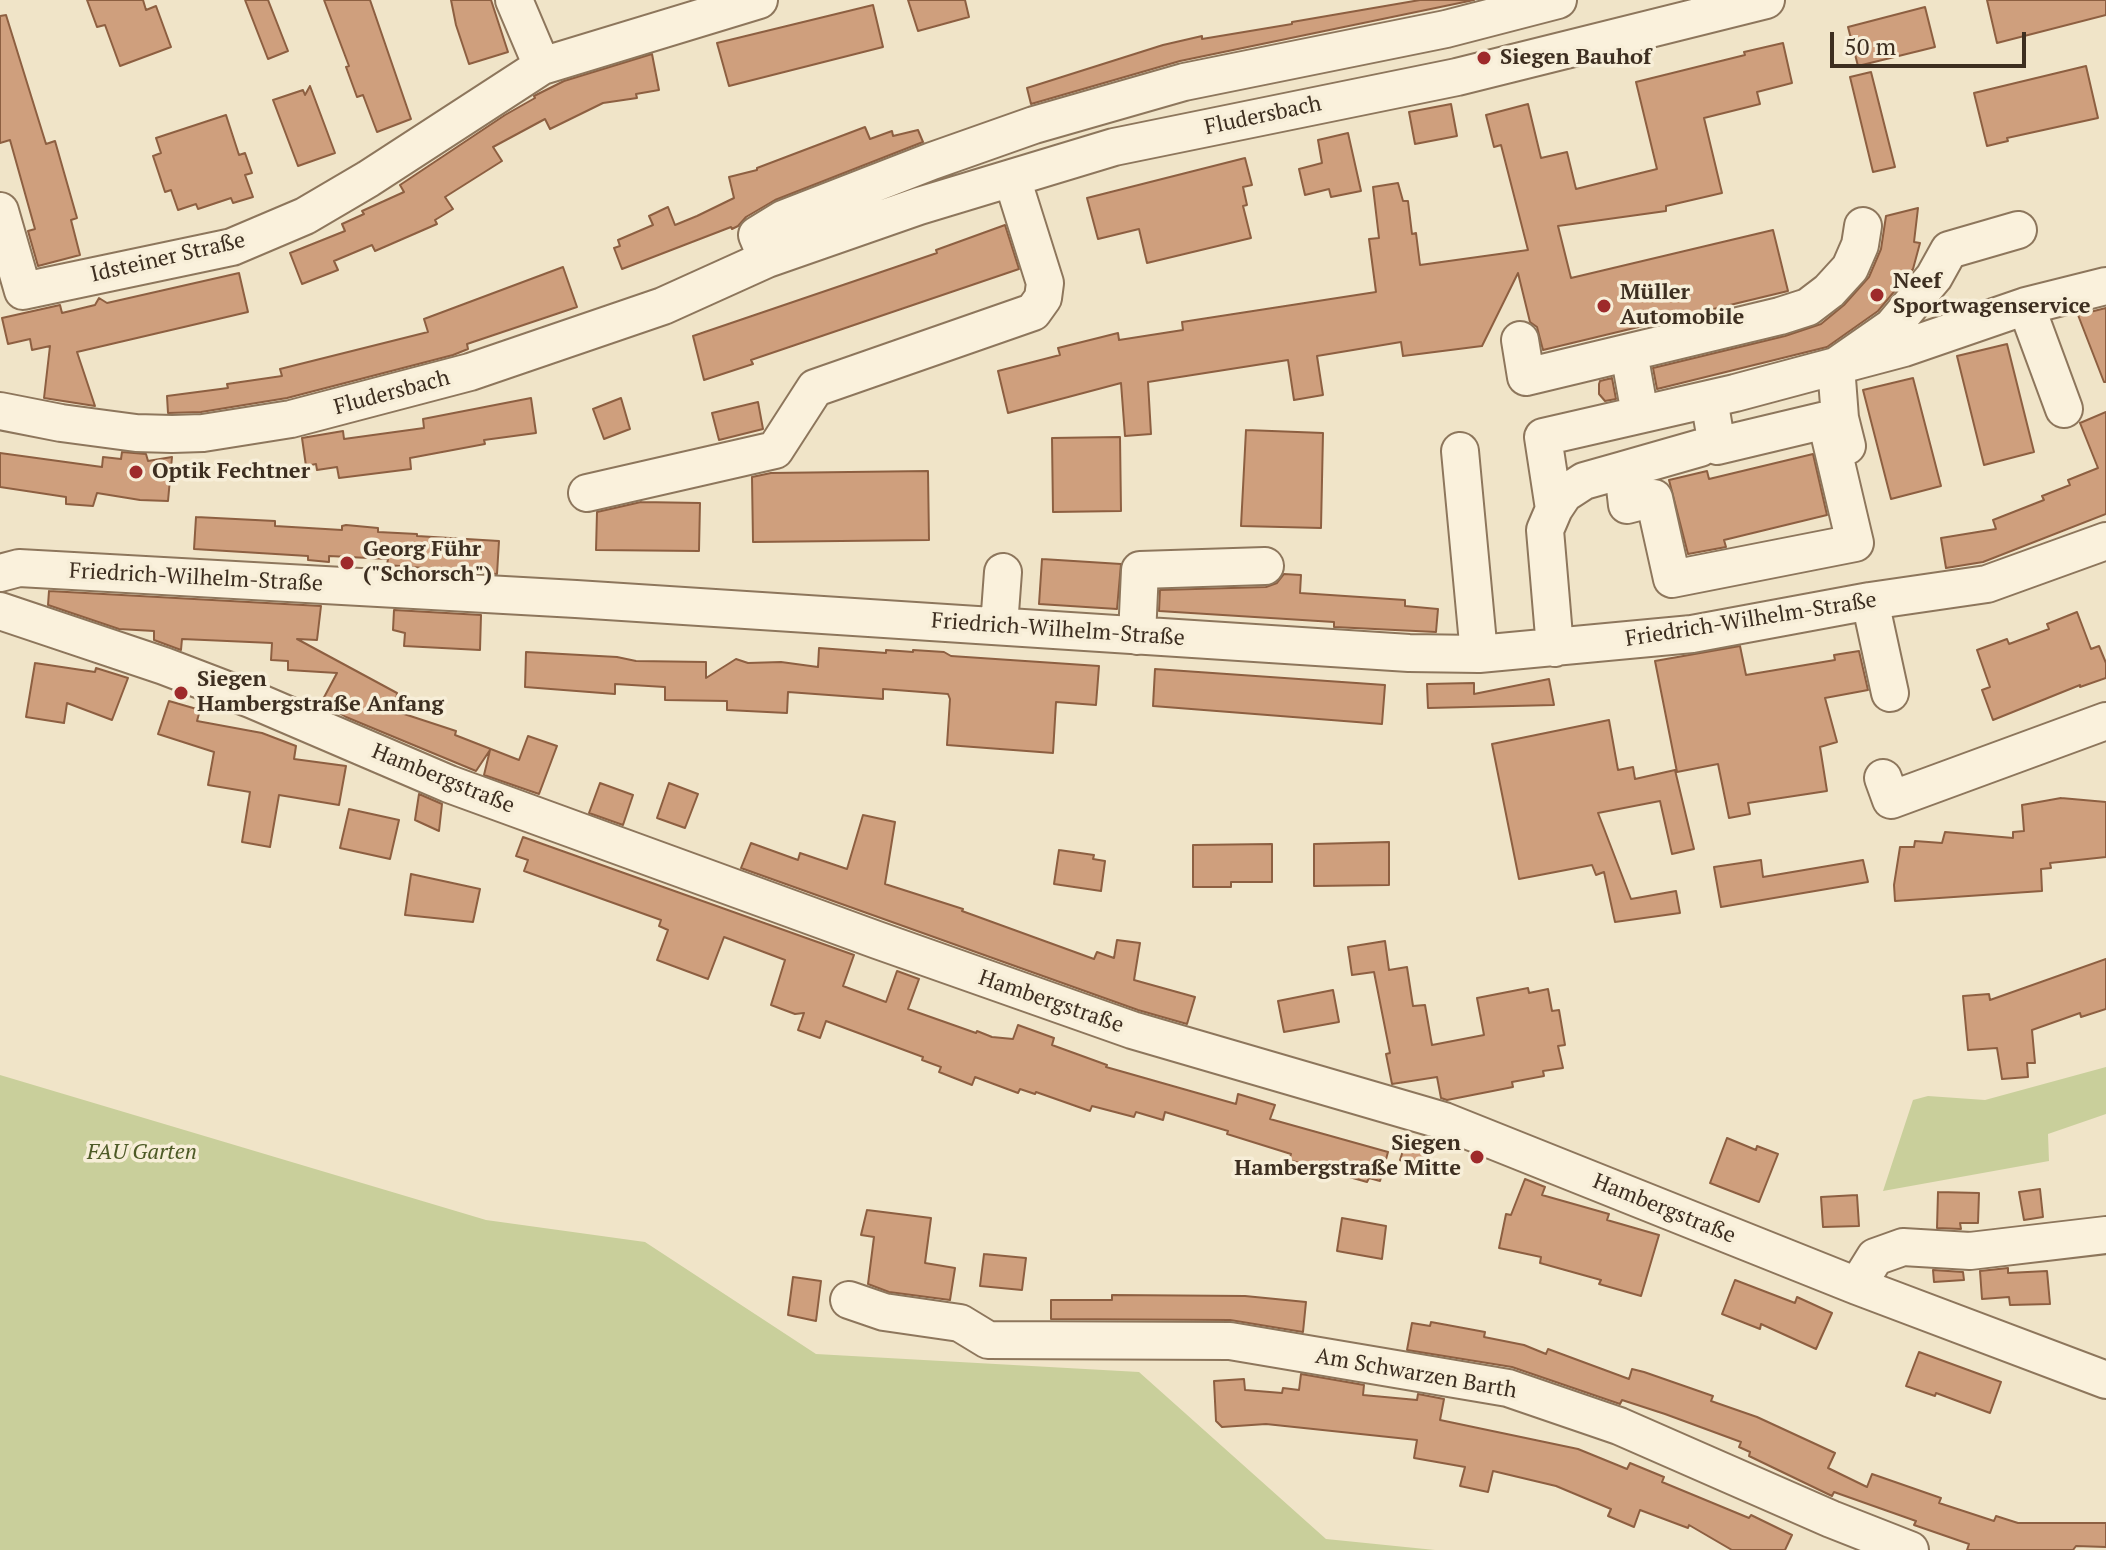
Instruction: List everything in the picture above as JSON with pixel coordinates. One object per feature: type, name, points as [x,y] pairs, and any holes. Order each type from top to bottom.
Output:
[{"type":"street","points":[[514,0],[542,66],[759,0]]},
{"type":"street","name":"Fludersbach","points":[[0,411],[136,433],[203,433],[291,419],[470,372],[663,306],[796,213],[1034,125],[1184,82],[1446,29],[1558,0]]},
{"type":"street","name":"Fludersbach","points":[[752,245],[919,206],[1114,147],[1457,77],[1766,0]]},
{"type":"street","name":"Idsteiner Straße","points":[[0,211],[23,291],[232,247],[305,216],[368,179],[542,66]]},
{"type":"street","points":[[587,493],[775,450],[815,388],[1033,312],[1043,298],[1045,283],[1012,178]]},
{"type":"street","points":[[1520,340],[1526,377],[1808,307],[1829,291],[1850,268],[1860,245],[1863,226]]},
{"type":"street","points":[[1836,366],[1892,327],[1934,277],[1949,250],[2018,230]]},
{"type":"street","points":[[1554,509],[1543,437],[1709,399],[1904,348],[2026,306],[2106,286]]},
{"type":"street","points":[[2026,306],[2064,409]]},
{"type":"street","points":[[1629,353],[1640,414]]},
{"type":"street","points":[[1836,366],[1840,418],[1869,539]]},
{"type":"street","points":[[1623,470],[1627,505],[1654,498],[1672,579],[1855,543],[1826,420],[1717,446],[1709,399]]},
{"type":"street","points":[[1555,648],[1545,530],[1564,494],[1584,481],[1700,448]]},
{"type":"street","points":[[1460,451],[1479,654]]},
{"type":"street","name":"Friedrich-Wilhelm-Straße","points":[[0,573],[19,568],[1409,653],[1479,654],[1692,634],[1870,601],[1987,584],[2106,541]]},
{"type":"street","points":[[1137,636],[1140,570],[1265,566]]},
{"type":"street","points":[[999,626],[1003,572]]},
{"type":"street","points":[[1870,601],[1890,693]]},
{"type":"street","name":"Hambergstraße","points":[[0,611],[179,671],[476,794],[892,946],[1132,1030],[1444,1121],[1857,1286],[2106,1380]]},
{"type":"street","points":[[1883,778],[1891,800],[2106,721]]},
{"type":"street","points":[[1857,1286],[1875,1257],[1903,1247],[1970,1251],[2106,1235]]},
{"type":"street","name":"Am Schwarzen Barth","points":[[849,1300],[884,1312],[960,1323],[988,1340],[1230,1341],[1508,1388],[1619,1426],[1831,1519],[1910,1550]]},
{"type":"green space","points":[[2106,1067],[2106,1114],[2048,1134],[2049,1161],[1883,1191],[1913,1100],[1928,1096],[1985,1100]]},
{"type":"green space","name":"FAU Garten","points":[[0,1075],[486,1220],[645,1242],[816,1354],[1139,1372],[1326,1539],[1435,1550],[0,1550]]},
{"type":"building","points":[[87,0],[143,0],[146,10],[156,6],[171,47],[120,66],[105,25],[97,27]]},
{"type":"building","points":[[245,0],[268,0],[288,51],[268,59]]},
{"type":"building","points":[[324,0],[370,0],[411,119],[377,132],[363,95],[357,97],[346,67],[349,66]]},
{"type":"building","points":[[451,0],[491,0],[508,52],[469,64]]},
{"type":"building","points":[[908,0],[965,0],[969,17],[918,31]]},
{"type":"building","points":[[1420,0],[1474,0],[1180,61],[1031,104],[1027,88],[1163,45],[1202,36],[1202,39]]},
{"type":"building","points":[[1987,0],[2106,0],[2106,15],[1997,43]]},
{"type":"building","points":[[873,5],[883,47],[729,86],[717,43]]},
{"type":"building","points":[[1925,7],[1935,47],[1858,66],[1848,27]]},
{"type":"building","points":[[6,15],[46,144],[55,141],[77,218],[71,220],[80,255],[38,266],[28,231],[35,229],[10,140],[0,143],[0,16]]},
{"type":"building","points":[[1783,43],[1792,83],[1757,92],[1760,104],[1704,118],[1722,193],[1666,206],[1666,211],[1558,226],[1571,278],[1773,230],[1788,291],[1543,350],[1537,327],[1530,322],[1518,273],[1482,346],[1403,356],[1401,342],[1317,356],[1323,395],[1294,400],[1288,360],[1148,382],[1151,434],[1125,436],[1121,383],[1008,413],[998,371],[1060,355],[1058,348],[1118,333],[1119,340],[1183,330],[1182,322],[1376,292],[1369,239],[1379,238],[1373,187],[1398,183],[1403,201],[1408,201],[1420,265],[1528,250],[1501,145],[1494,147],[1486,115],[1528,104],[1541,158],[1567,152],[1576,189],[1657,169],[1636,82]]},
{"type":"building","points":[[652,54],[659,90],[636,94],[637,98],[603,103],[550,129],[545,119],[493,147],[502,161],[445,197],[453,209],[435,220],[437,224],[375,251],[372,245],[334,261],[338,270],[302,284],[290,253],[345,231],[342,224],[404,192],[400,185],[534,96],[564,81]]},
{"type":"building","points":[[2086,66],[2098,118],[2007,138],[2008,141],[1987,146],[1974,93]]},
{"type":"building","points":[[1871,72],[1895,167],[1873,172],[1850,77]]},
{"type":"building","points":[[310,86],[335,153],[298,166],[273,100],[303,90],[305,95]]},
{"type":"building","points":[[1451,104],[1457,136],[1415,144],[1409,112]]},
{"type":"building","points":[[226,115],[239,155],[245,153],[252,173],[245,175],[253,197],[233,203],[231,198],[198,209],[196,204],[178,210],[171,190],[165,192],[153,156],[161,153],[156,138]]},
{"type":"building","points":[[865,127],[870,139],[892,131],[893,136],[918,130],[923,142],[775,200],[732,229],[622,269],[614,248],[620,246],[618,240],[653,225],[649,216],[668,207],[675,225],[697,216],[734,198],[729,177],[757,170]]},
{"type":"building","points":[[1348,133],[1361,191],[1331,197],[1329,189],[1305,195],[1299,169],[1322,163],[1318,140]]},
{"type":"building","points":[[1245,158],[1252,185],[1243,187],[1247,205],[1243,206],[1251,238],[1147,263],[1139,229],[1098,239],[1087,198]]},
{"type":"building","points":[[1918,208],[1914,242],[1920,243],[1913,269],[1878,311],[1827,347],[1657,389],[1653,368],[1785,336],[1821,324],[1844,305],[1869,277],[1881,249],[1886,216]]},
{"type":"building","points":[[1005,225],[1019,269],[751,360],[753,364],[704,380],[693,336],[937,253],[936,250]]},
{"type":"building","points":[[563,267],[577,307],[467,344],[468,349],[453,355],[287,398],[201,412],[168,413],[167,396],[228,388],[227,384],[282,376],[280,369],[428,332],[424,319]]},
{"type":"building","points":[[239,273],[248,312],[77,352],[95,406],[44,398],[50,346],[32,350],[30,339],[8,344],[2,318],[60,305],[62,313],[95,305],[99,298],[107,303]]},
{"type":"building","points":[[2106,308],[2106,382],[2104,382],[2078,315]]},
{"type":"building","points":[[2007,344],[2034,452],[1984,465],[1957,356]]},
{"type":"building","points":[[1612,378],[1616,399],[1605,401],[1599,394],[1599,384]]},
{"type":"building","points":[[1913,378],[1941,486],[1891,499],[1863,390]]},
{"type":"building","points":[[531,398],[536,433],[484,440],[485,444],[410,458],[411,469],[339,478],[337,467],[317,470],[316,464],[306,466],[302,438],[343,431],[344,439],[424,428],[423,419]]},
{"type":"building","points":[[621,398],[630,429],[604,439],[593,409]]},
{"type":"building","points":[[758,402],[763,429],[719,440],[712,413]]},
{"type":"building","points":[[2106,412],[2106,514],[1983,562],[1946,568],[1941,538],[1996,529],[1993,520],[2044,500],[2042,496],[2070,485],[2068,480],[2098,468],[2080,423]]},
{"type":"building","points":[[1246,430],[1323,433],[1321,528],[1241,526]]},
{"type":"building","points":[[1120,437],[1121,511],[1053,512],[1052,438]]},
{"type":"building","points":[[122,452],[146,454],[148,461],[172,457],[168,501],[97,493],[93,506],[66,504],[66,497],[0,487],[0,453],[102,467],[103,457],[121,459]]},
{"type":"building","points":[[1813,454],[1827,515],[1724,540],[1726,547],[1688,554],[1669,480],[1707,471],[1709,479]]},
{"type":"building","points":[[928,471],[929,540],[753,542],[752,477],[771,473]]},
{"type":"building","points":[[641,502],[700,503],[699,551],[596,550],[597,512]]},
{"type":"building","points":[[196,517],[275,521],[275,526],[342,530],[342,526],[346,525],[378,528],[378,532],[499,541],[497,574],[387,565],[388,559],[329,556],[329,562],[308,560],[308,556],[194,549]]},
{"type":"building","points":[[1042,559],[1121,564],[1117,609],[1039,604]]},
{"type":"building","points":[[1284,574],[1301,575],[1300,593],[1405,600],[1405,606],[1438,609],[1436,632],[1334,627],[1334,622],[1159,611],[1160,590],[1266,587],[1277,583]]},
{"type":"building","points":[[49,591],[321,606],[317,640],[297,639],[397,693],[395,711],[456,731],[455,735],[519,760],[528,736],[557,746],[539,794],[484,775],[490,750],[476,771],[346,717],[321,703],[337,673],[288,670],[288,661],[271,660],[272,643],[182,639],[181,650],[154,640],[154,631],[119,629],[48,605]]},
{"type":"building","points":[[394,610],[481,615],[480,650],[404,646],[405,633],[393,630]]},
{"type":"building","points":[[2077,612],[2091,649],[2099,646],[2106,663],[2106,678],[2080,685],[1993,720],[1982,690],[1990,687],[1977,650],[2007,639],[2009,644],[2049,629],[2047,624]]},
{"type":"building","points":[[1740,646],[1746,675],[1835,660],[1834,655],[1859,651],[1868,690],[1825,698],[1837,742],[1820,747],[1827,791],[1748,803],[1750,814],[1729,818],[1718,764],[1677,772],[1655,661]]},
{"type":"building","points":[[819,648],[886,653],[886,650],[913,650],[944,652],[951,656],[1099,666],[1096,705],[1056,702],[1053,753],[947,745],[948,694],[883,689],[883,699],[788,692],[787,713],[727,710],[727,701],[665,700],[665,687],[615,684],[615,694],[525,687],[526,652],[617,657],[636,661],[706,662],[706,678],[736,659],[748,663],[781,662],[818,667]]},
{"type":"building","points":[[35,663],[95,672],[96,668],[128,678],[112,720],[67,703],[64,723],[26,717]]},
{"type":"building","points":[[1155,669],[1385,685],[1382,724],[1153,706]]},
{"type":"building","points":[[1549,679],[1554,705],[1428,708],[1427,684],[1474,683],[1474,694]]},
{"type":"building","points":[[169,701],[200,710],[197,721],[262,733],[296,746],[294,759],[346,766],[339,805],[279,795],[270,847],[242,842],[250,792],[208,785],[214,752],[158,734]]},
{"type":"building","points":[[1609,720],[1618,770],[1633,767],[1635,779],[1675,770],[1694,849],[1672,854],[1660,801],[1598,813],[1631,899],[1676,891],[1680,913],[1615,922],[1604,872],[1596,875],[1592,865],[1519,879],[1492,744]]},
{"type":"building","points":[[600,783],[633,795],[623,825],[589,813]]},
{"type":"building","points":[[669,783],[698,794],[685,828],[657,818]]},
{"type":"building","points":[[419,794],[442,804],[439,831],[415,820]]},
{"type":"building","points":[[2061,798],[2106,802],[2106,857],[2050,863],[2051,868],[2041,869],[2042,891],[1895,901],[1894,885],[1900,847],[1914,847],[1915,841],[1942,843],[1945,832],[2013,838],[2013,832],[2024,831],[2022,805]]},
{"type":"building","points":[[349,809],[399,820],[390,859],[340,848]]},
{"type":"building","points":[[863,815],[895,822],[885,884],[963,909],[1094,959],[1097,952],[1114,958],[1117,940],[1140,943],[1134,980],[1195,997],[1187,1024],[1138,1010],[741,868],[751,843],[798,860],[800,853],[847,869]]},
{"type":"building","points":[[523,837],[854,955],[843,986],[886,1002],[897,971],[919,979],[908,1009],[992,1037],[1013,1039],[1018,1025],[1054,1038],[1052,1045],[1106,1067],[1236,1104],[1238,1094],[1275,1105],[1270,1119],[1388,1152],[1380,1181],[1369,1178],[1367,1182],[1289,1160],[1291,1154],[1165,1112],[1163,1120],[1136,1112],[1134,1117],[1092,1106],[1090,1111],[1036,1092],[1020,1089],[1018,1093],[975,1077],[972,1085],[939,1072],[941,1067],[922,1060],[923,1057],[826,1021],[820,1038],[798,1030],[804,1013],[795,1014],[771,1005],[785,960],[724,937],[708,979],[657,960],[668,930],[659,926],[661,920],[524,871],[528,860],[516,856]]},
{"type":"building","points":[[1389,842],[1389,885],[1314,886],[1314,844]]},
{"type":"building","points":[[1272,844],[1272,882],[1231,882],[1231,887],[1193,887],[1193,845]]},
{"type":"building","points":[[1059,850],[1094,855],[1093,859],[1105,861],[1101,891],[1054,884]]},
{"type":"building","points":[[1761,860],[1763,877],[1863,860],[1868,882],[1721,907],[1714,867]]},
{"type":"building","points":[[411,874],[480,889],[473,922],[405,915]]},
{"type":"building","points":[[1385,941],[1389,970],[1407,967],[1413,1006],[1425,1005],[1432,1045],[1484,1035],[1477,998],[1528,988],[1529,993],[1548,989],[1552,1011],[1559,1010],[1565,1045],[1558,1046],[1563,1068],[1543,1071],[1544,1076],[1512,1082],[1513,1087],[1447,1100],[1441,1098],[1437,1077],[1392,1084],[1386,1054],[1390,1053],[1374,972],[1352,975],[1348,947]]},
{"type":"building","points":[[2106,959],[2106,1009],[2081,1017],[2080,1013],[2032,1030],[2035,1063],[2027,1063],[2028,1077],[2002,1079],[1997,1048],[1968,1050],[1963,996],[1989,994],[1990,1000]]},
{"type":"building","points":[[1333,990],[1339,1022],[1284,1032],[1278,1001]]},
{"type":"building","points":[[1407,1138],[1432,1147],[1424,1169],[1400,1160]]},
{"type":"building","points":[[1727,1138],[1756,1150],[1757,1146],[1778,1154],[1759,1202],[1710,1183]]},
{"type":"building","points":[[1525,1179],[1545,1187],[1542,1195],[1609,1214],[1607,1220],[1659,1235],[1641,1296],[1599,1284],[1601,1280],[1540,1263],[1541,1257],[1499,1248],[1506,1214],[1511,1215]]},
{"type":"building","points":[[2040,1189],[2043,1217],[2024,1220],[2019,1192]]},
{"type":"building","points":[[1938,1192],[1979,1193],[1978,1223],[1960,1223],[1961,1229],[1937,1228]]},
{"type":"building","points":[[1857,1195],[1859,1226],[1823,1227],[1821,1197]]},
{"type":"building","points":[[867,1210],[931,1218],[925,1263],[955,1268],[950,1300],[889,1292],[868,1284],[874,1237],[861,1235]]},
{"type":"building","points":[[1342,1218],[1386,1226],[1382,1259],[1337,1251]]},
{"type":"building","points":[[984,1254],[1026,1258],[1022,1290],[980,1286]]},
{"type":"building","points":[[2008,1268],[2008,1273],[2047,1271],[2050,1304],[2010,1305],[2009,1297],[1982,1299],[1980,1271]]},
{"type":"building","points":[[1933,1270],[1963,1272],[1964,1280],[1934,1282]]},
{"type":"building","points":[[793,1277],[821,1281],[816,1321],[788,1315]]},
{"type":"building","points":[[1735,1280],[1795,1303],[1797,1297],[1832,1313],[1816,1349],[1761,1324],[1760,1329],[1722,1314]]},
{"type":"building","points":[[1112,1295],[1245,1296],[1306,1302],[1303,1332],[1230,1320],[1051,1319],[1051,1300],[1112,1300]]},
{"type":"building","points":[[1431,1322],[1485,1332],[1484,1337],[1524,1345],[1546,1354],[1548,1349],[1629,1379],[1632,1369],[1644,1372],[1713,1396],[1711,1401],[1757,1417],[1835,1453],[1828,1468],[1867,1487],[1872,1474],[1941,1498],[1939,1503],[1994,1521],[1996,1516],[2018,1523],[2106,1523],[2106,1547],[1967,1550],[1969,1544],[1914,1525],[1916,1521],[1834,1492],[1832,1496],[1749,1456],[1750,1452],[1739,1447],[1741,1442],[1665,1414],[1622,1400],[1620,1404],[1512,1367],[1407,1350],[1412,1323],[1430,1326]]},
{"type":"building","points":[[1919,1352],[2001,1382],[1990,1413],[1936,1393],[1935,1396],[1906,1386]]},
{"type":"building","points":[[1301,1374],[1364,1385],[1363,1395],[1417,1400],[1418,1394],[1444,1399],[1440,1420],[1578,1449],[1627,1469],[1630,1463],[1664,1477],[1662,1482],[1749,1518],[1751,1515],[1792,1535],[1785,1550],[1732,1550],[1689,1525],[1688,1528],[1640,1510],[1634,1527],[1608,1516],[1611,1509],[1556,1486],[1493,1471],[1488,1492],[1460,1486],[1465,1467],[1414,1458],[1417,1440],[1266,1424],[1222,1427],[1216,1421],[1214,1381],[1244,1379],[1245,1390],[1282,1393],[1283,1388],[1299,1390]]},
{"type":"place","name":"Siegen Bauhof","points":[[1484,58]]},
{"type":"place","name":"Neef Sportwagenservice","points":[[1877,295]]},
{"type":"place","name":"Müller Automobile","points":[[1604,306]]},
{"type":"place","name":"Optik Fechtner","points":[[136,472]]},
{"type":"place","name":"Georg Führ (\"Schorsch\")","points":[[347,563]]},
{"type":"place","name":"Siegen Hambergstraße Anfang","points":[[181,693]]},
{"type":"place","name":"Siegen Hambergstraße Mitte","points":[[1477,1157]]}]
